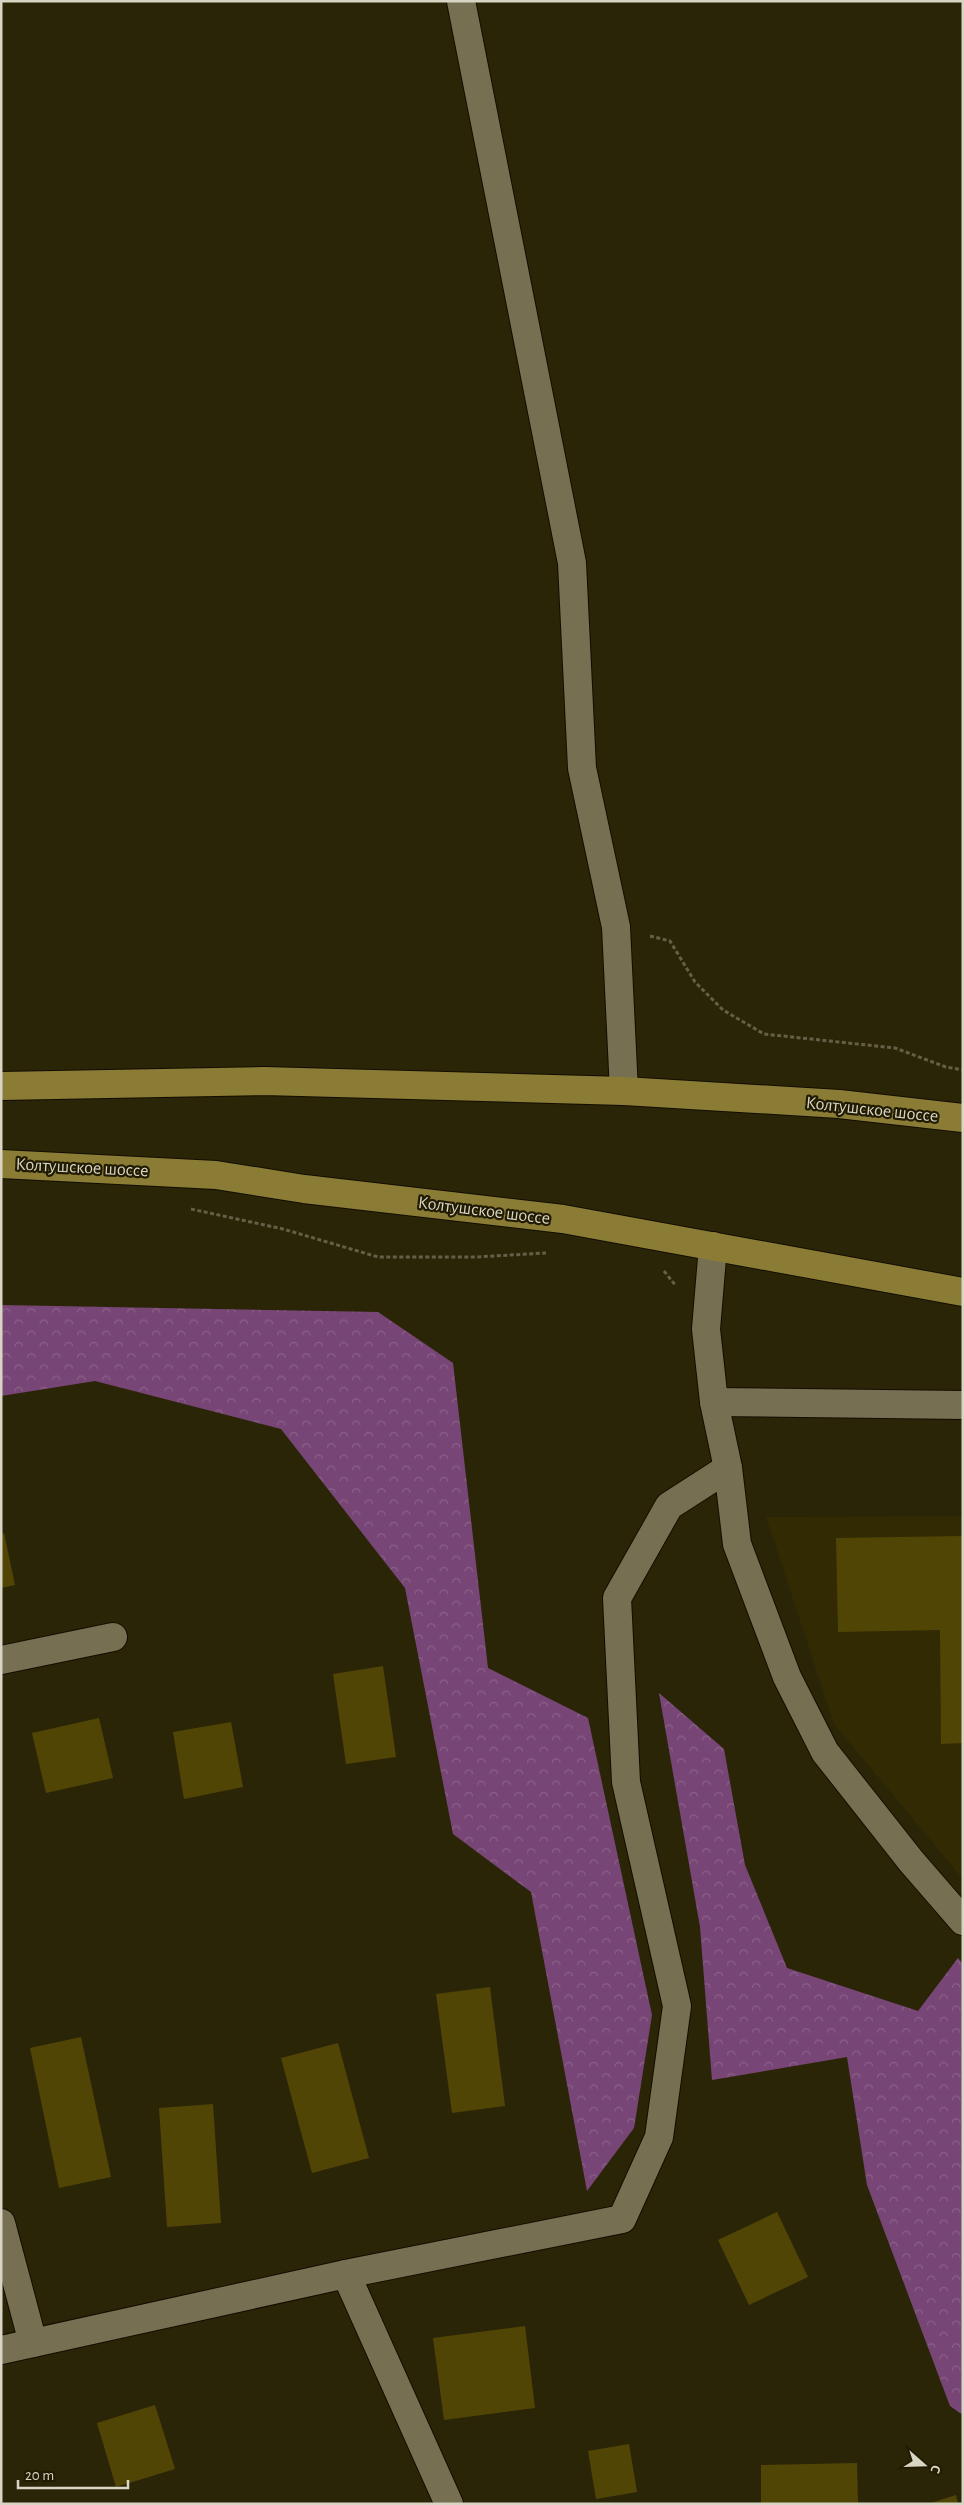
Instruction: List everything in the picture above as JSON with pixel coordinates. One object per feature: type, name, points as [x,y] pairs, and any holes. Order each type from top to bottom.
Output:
[{"type":"main road","name":"Колтушское шоссе","points":[[1,1086],[264,1081],[624,1091],[838,1104],[963,1118]]},
{"type":"main road","name":"Колтушское шоссе","points":[[1,1164],[216,1175],[304,1189],[563,1220],[963,1292]]},
{"type":"street","points":[[461,1],[572,563],[582,768],[616,927],[624,1091]]},
{"type":"street","points":[[714,1246],[706,1329],[714,1402],[728,1468],[737,1544],[786,1677],[824,1752],[911,1862],[963,1921]]},
{"type":"street","points":[[714,1402],[963,1405]]},
{"type":"street","points":[[1,2350],[346,2274],[622,2219],[659,2137],[677,2006],[626,1782],[617,1598],[669,1506],[728,1468]]},
{"type":"street","points":[[1,1660],[113,1637]]},
{"type":"street","points":[[1,2223],[33,2344]]},
{"type":"street","points":[[346,2274],[449,2504]]},
{"type":"path","points":[[616,927],[670,941],[695,982],[723,1010],[764,1034],[895,1048],[946,1067],[963,1070]]},
{"type":"path","points":[[190,1208],[282,1229],[378,1257],[476,1257],[548,1252]]},
{"type":"path","points":[[660,1266],[677,1287]]},
{"type":"shaded area","points":[[963,1516],[963,1879],[834,1724],[766,1517]]},
{"type":"green space","points":[[1,1305],[378,1312],[453,1363],[488,1668],[588,1718],[652,2015],[634,2128],[587,2191],[531,1892],[453,1834],[405,1588],[281,1429],[95,1381],[1,1396]]},
{"type":"green space","points":[[659,1693],[724,1749],[745,1865],[787,1968],[918,2011],[958,1958],[963,1964],[963,2415],[950,2406],[867,2185],[847,2057],[712,2080],[700,1927]]},
{"type":"building","points":[[4,1533],[15,1585],[1,1588],[1,1534]]},
{"type":"building","points":[[963,1536],[963,1743],[941,1744],[940,1630],[838,1632],[836,1538]]},
{"type":"building","points":[[383,1666],[396,1757],[346,1764],[333,1674]]},
{"type":"building","points":[[99,1718],[113,1778],[46,1793],[32,1733]]},
{"type":"building","points":[[231,1722],[243,1787],[184,1799],[173,1732]]},
{"type":"building","points":[[490,1987],[505,2106],[452,2113],[436,1994]]},
{"type":"building","points":[[81,2037],[111,2177],[59,2188],[30,2048]]},
{"type":"building","points":[[338,2043],[369,2158],[312,2173],[281,2058]]},
{"type":"building","points":[[213,2104],[221,2223],[167,2227],[159,2108]]},
{"type":"building","points":[[777,2212],[808,2277],[749,2305],[718,2240]]},
{"type":"building","points":[[525,2326],[535,2408],[444,2420],[433,2338]]},
{"type":"building","points":[[155,2405],[175,2469],[116,2487],[97,2423]]},
{"type":"building","points":[[629,2444],[637,2492],[596,2499],[588,2451]]},
{"type":"building","points":[[857,2463],[858,2504],[761,2504],[761,2465]]},
{"type":"building","points":[[956,2495],[958,2504],[931,2504],[931,2503]]}]
